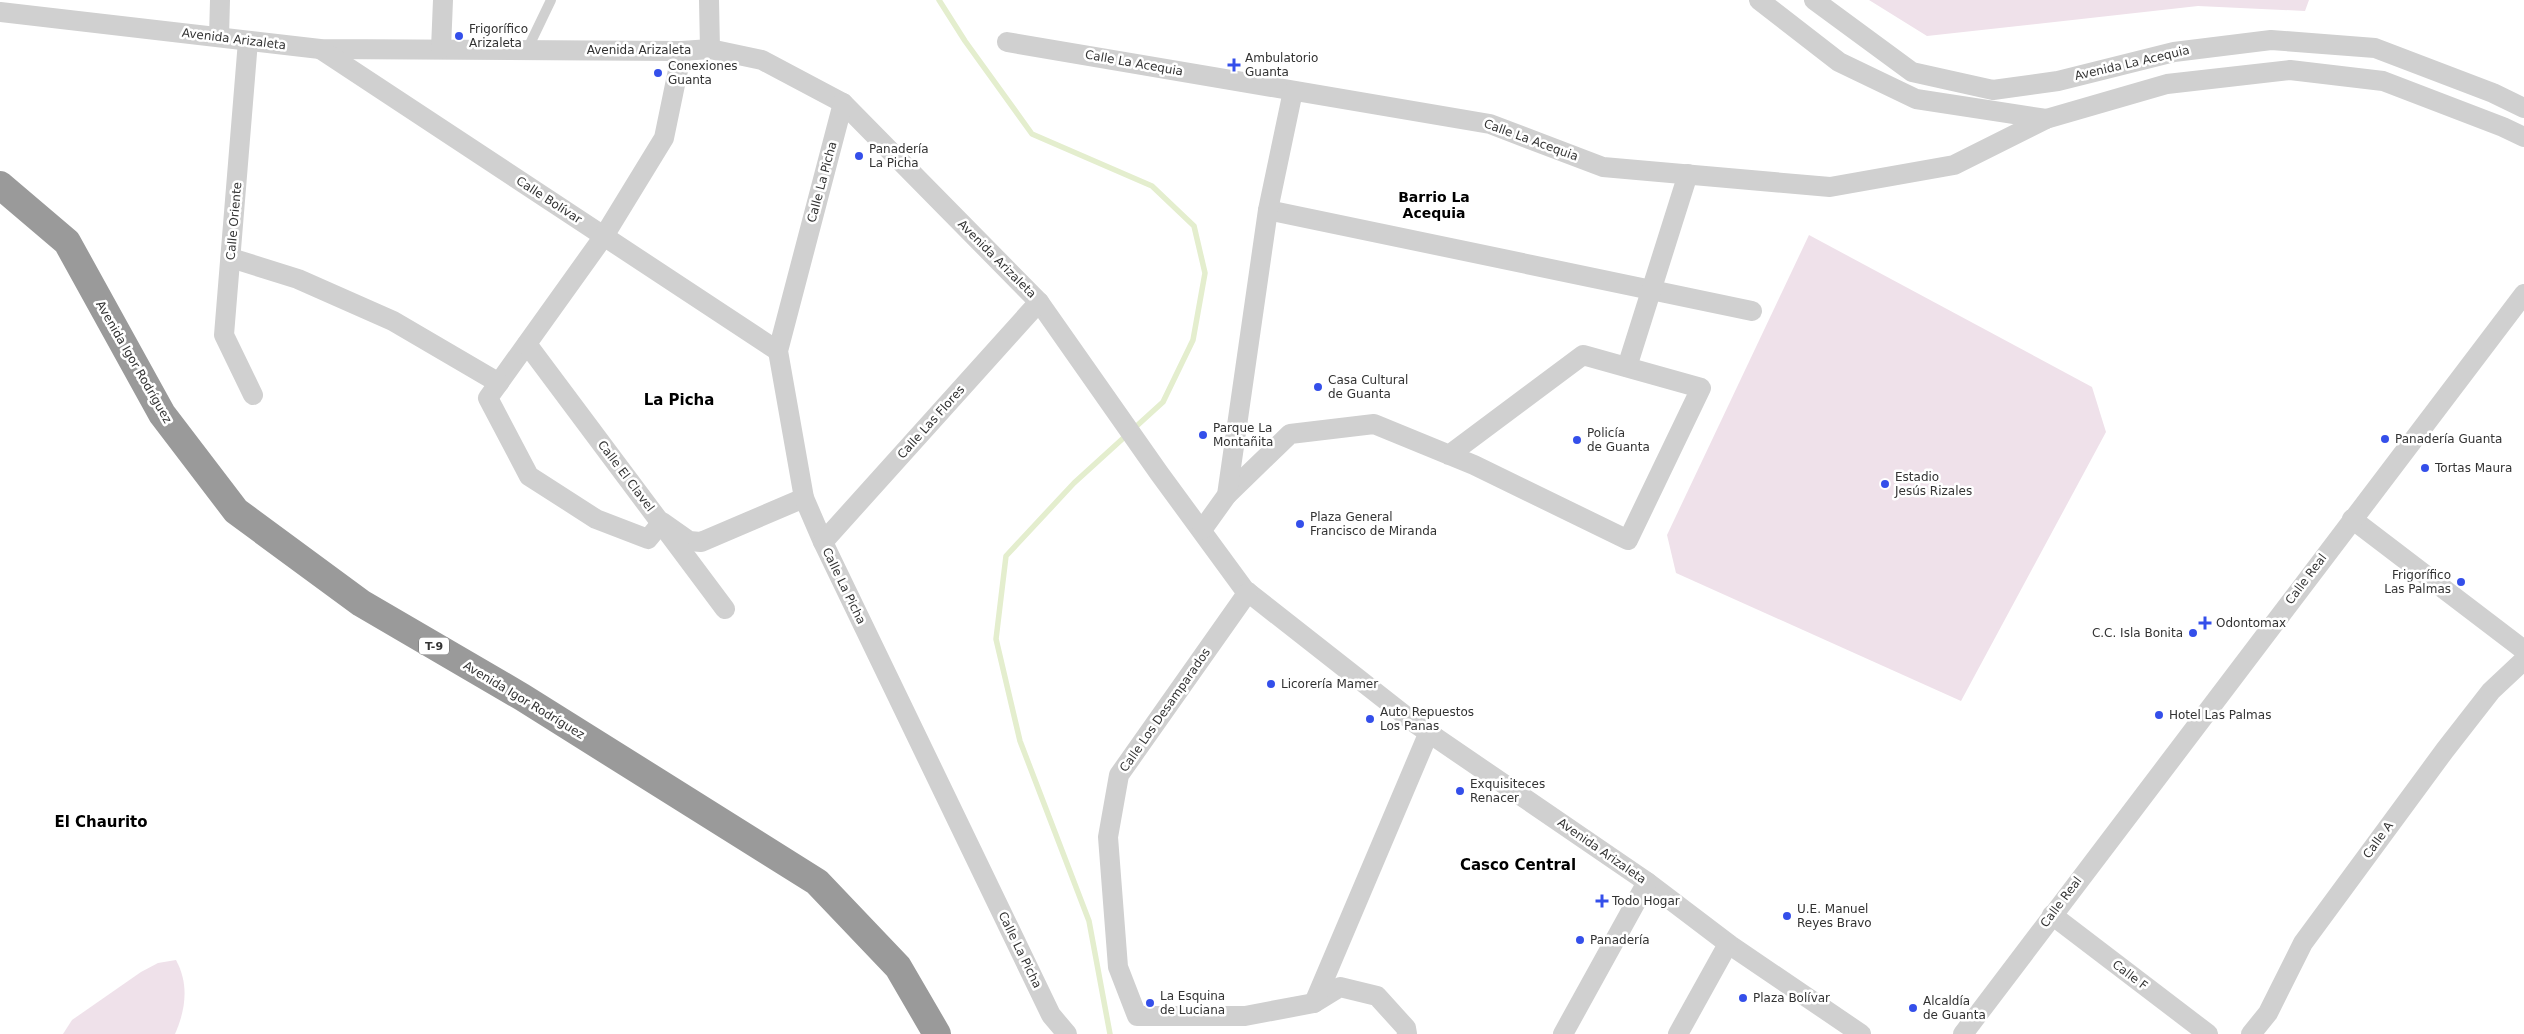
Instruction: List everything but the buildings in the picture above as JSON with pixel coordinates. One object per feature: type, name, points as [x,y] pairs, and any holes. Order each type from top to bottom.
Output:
[{"type":"highway","name":"Avenida Igor Rodríguez","points":[[0,185],[67,242],[162,414],[236,511],[361,603],[522,697],[817,882],[898,967],[937,1034]]},
{"type":"street","points":[[219,37],[220,0]]},
{"type":"street","points":[[441,49],[443,0]]},
{"type":"street","points":[[709,0],[710,49]]},
{"type":"street","points":[[1759,0],[1839,62],[1916,99],[2046,119],[2167,84],[2290,70],[2383,81],[2503,127],[2524,137]]},
{"type":"street","name":"Avenida La Acequia","points":[[1814,0],[1912,72],[1993,90],[2058,81],[2174,52],[2271,40],[2376,48],[2492,92],[2524,108]]},
{"type":"street","name":"Avenida Arizaleta","points":[[0,12],[320,49],[682,51],[710,49],[762,60],[843,103],[1039,302],[1159,473],[1248,592],[1429,732],[1647,882],[1728,944],[1861,1034]]},
{"type":"street","name":"Calle Oriente","points":[[248,41],[224,335],[253,395]]},
{"type":"street","name":"Calle La Acequia","points":[[1007,42],[1490,124],[1603,167],[1830,187],[1954,165],[2046,119]]},
{"type":"street","name":"Calle Bolívar","points":[[320,49],[778,351]]},
{"type":"street","points":[[682,51],[664,138],[604,236],[488,398],[529,476],[596,519],[648,540],[662,522],[690,541],[701,542],[804,498]]},
{"type":"street","points":[[1228,495],[1268,210],[1294,90]]},
{"type":"street","name":"Calle La Picha","points":[[843,103],[778,351],[804,498],[823,542],[1051,1015],[1067,1034]]},
{"type":"street","points":[[1627,367],[1688,174]]},
{"type":"street","points":[[1268,210],[1752,311]]},
{"type":"street","points":[[230,258],[298,279],[394,321],[499,383]]},
{"type":"street","name":"Calle Real","points":[[1963,1034],[2524,294]]},
{"type":"street","name":"Calle Las Flores","points":[[823,542],[1039,302]]},
{"type":"street","name":"Calle El Clavel","points":[[526,344],[662,522],[725,609]]},
{"type":"street","points":[[1202,530],[1228,495],[1290,434],[1374,424],[1449,455],[1628,540],[1701,388],[1583,354],[1449,455]]},
{"type":"street","points":[[2352,519],[2524,650]]},
{"type":"street","name":"Calle Los Desamparados","points":[[1248,592],[1119,775],[1108,837],[1118,967],[1137,1016],[1245,1016],[1314,1003]]},
{"type":"street","name":"Calle A","points":[[2250,1034],[2268,1013],[2303,943],[2450,743],[2491,691],[2524,660]]},
{"type":"street","points":[[1314,1003],[1429,732]]},
{"type":"street","points":[[1563,1034],[1647,882]]},
{"type":"street","name":"Calle F","points":[[2052,915],[2208,1034]]},
{"type":"street","points":[[1678,1034],[1728,944]]},
{"type":"street","points":[[1314,1003],[1340,988],[1377,996],[1406,1028],[1407,1034]]},
{"type":"lane","points":[[527,50],[551,0]]},
{"type":"shaded area","points":[[1869,0],[2309,0],[2305,11],[2198,6],[1927,36]]},
{"type":"shaded area","name":"Estadio Jesús Rizales","points":[[1809,235],[2092,387],[2106,432],[1961,701],[1676,573],[1667,535]]},
{"type":"shaded area","points":[[176,960],[183,978],[184,1006],[175,1034],[63,1034],[72,1020],[141,972],[158,963]]},
{"type":"waterway","points":[[939,0],[965,41],[1032,134],[1152,186],[1194,226],[1205,273],[1193,340],[1163,402],[1074,483],[1006,556],[996,639],[1020,741],[1089,921],[1110,1034]]},
{"type":"place","name":"Frigorífico Arizaleta","points":[[459,36]]},
{"type":"place","name":"Ambulatorio Guanta","points":[[1234,65]]},
{"type":"place","name":"Conexiones Guanta","points":[[658,73]]},
{"type":"place","name":"Panadería La Picha","points":[[859,156]]},
{"type":"place","name":"Casa Cultural de Guanta","points":[[1318,387]]},
{"type":"place","name":"Parque La Montañita","points":[[1203,435]]},
{"type":"place","name":"Panadería Guanta","points":[[2385,439]]},
{"type":"place","name":"Policía de Guanta","points":[[1577,440]]},
{"type":"place","name":"Tortas Maura","points":[[2425,468]]},
{"type":"place","name":"Estadio Jesús Rizales","points":[[1885,484]]},
{"type":"place","name":"Plaza General Francisco de Miranda","points":[[1300,524]]},
{"type":"place","name":"Frigorífico Las Palmas","points":[[2461,582]]},
{"type":"place","name":"Odontomax","points":[[2205,623]]},
{"type":"place","name":"C.C. Isla Bonita","points":[[2193,633]]},
{"type":"place","name":"Licorería Mamer","points":[[1271,684]]},
{"type":"place","name":"Hotel Las Palmas","points":[[2159,715]]},
{"type":"place","name":"Auto Repuestos Los Panas","points":[[1370,719]]},
{"type":"place","name":"Exquisiteces Renacer","points":[[1460,791]]},
{"type":"place","name":"Todo Hogar","points":[[1602,901]]},
{"type":"place","name":"U.E. Manuel Reyes Bravo","points":[[1787,916]]},
{"type":"place","name":"Panadería","points":[[1580,940]]},
{"type":"place","name":"Plaza Bolívar","points":[[1743,998]]},
{"type":"place","name":"La Esquina de Luciana","points":[[1150,1003]]},
{"type":"place","name":"Alcaldía de Guanta","points":[[1913,1008]]},
{"type":"district","name":"Barrio La Acequia","points":[[1434,206]]},
{"type":"district","name":"La Picha","points":[[679,400]]},
{"type":"district","name":"El Chaurito","points":[[101,822]]},
{"type":"district","name":"Casco Central","points":[[1518,865]]}]
